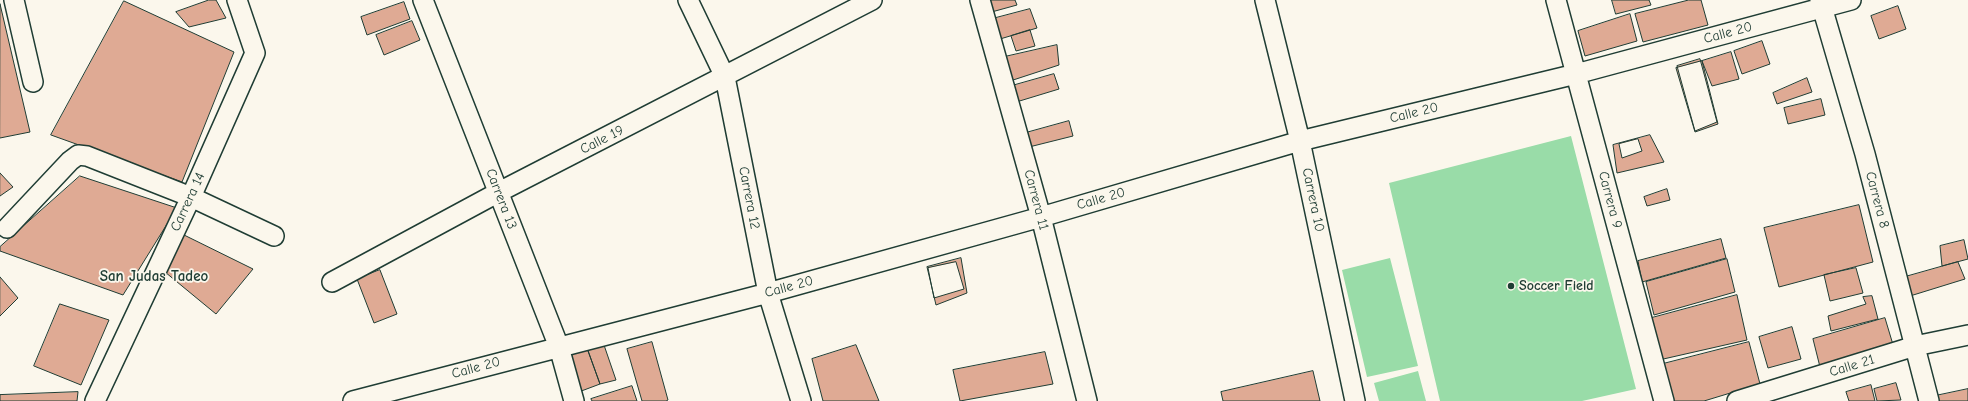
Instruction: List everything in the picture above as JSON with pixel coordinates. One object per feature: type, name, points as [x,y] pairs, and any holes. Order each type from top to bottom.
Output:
[{"type":"street","points":[[14,0],[34,82]]},
{"type":"street","name":"Carrera 14","points":[[96,401],[191,197],[255,53],[237,0]]},
{"type":"street","name":"Carrera 13","points":[[423,0],[559,347],[574,401]]},
{"type":"street","name":"Carrera 12","points":[[688,0],[725,77],[768,293],[801,401]]},
{"type":"street","name":"Calle 19","points":[[332,282],[499,192],[872,0]]},
{"type":"street","name":"Carrera 11","points":[[980,0],[1041,217],[1087,401]]},
{"type":"street","name":"Carrera 10","points":[[1265,0],[1300,141],[1355,401]]},
{"type":"street","name":"Carrera 9","points":[[1556,0],[1664,401]]},
{"type":"street","name":"Calle 20","points":[[353,401],[768,293],[1041,217],[1300,141],[1576,74],[1821,4],[1851,0]]},
{"type":"street","name":"Carrera 8","points":[[1821,4],[1865,154],[1916,346],[1929,401]]},
{"type":"street","points":[[7,228],[70,161],[78,155],[87,156],[191,197],[274,236]]},
{"type":"street","name":"Calle 21","points":[[1737,401],[1916,346],[1968,335]]},
{"type":"green space","name":"Soccer Field","points":[[1571,136],[1636,389],[1582,401],[1440,401],[1389,183]]},
{"type":"green space","points":[[1390,258],[1418,366],[1367,377],[1342,270]]},
{"type":"green space","points":[[1418,371],[1426,401],[1379,401],[1374,383]]},
{"type":"building","points":[[209,0],[216,0],[226,18],[189,27],[176,12]]},
{"type":"building","points":[[985,0],[1015,0],[1017,5],[988,13]]},
{"type":"building","points":[[1612,0],[1649,0],[1651,5],[1616,14]]},
{"type":"building","points":[[1689,0],[1701,0],[1708,25],[1643,42],[1635,14]]},
{"type":"building","points":[[124,1],[234,52],[182,182],[51,135]]},
{"type":"building","points":[[404,2],[410,19],[367,35],[361,17]]},
{"type":"building","points":[[0,4],[30,132],[0,138]]},
{"type":"building","points":[[1898,6],[1906,29],[1879,39],[1871,16]]},
{"type":"building","points":[[1030,9],[1037,28],[1000,39],[992,19]]},
{"type":"building","points":[[1630,14],[1637,41],[1585,56],[1578,31]]},
{"type":"building","points":[[412,21],[420,40],[384,55],[376,35]]},
{"type":"building","points":[[1030,30],[1035,46],[1016,51],[1011,36]]},
{"type":"building","points":[[1762,41],[1770,64],[1742,74],[1734,51]]},
{"type":"building","points":[[1057,45],[1059,65],[1007,82],[1000,58]]},
{"type":"building","points":[[1731,52],[1739,79],[1712,86],[1702,61]]},
{"type":"building","points":[[1700,59],[1717,122],[1695,131],[1677,66]]},
{"type":"building","points":[[1702,61],[1718,124],[1695,132],[1676,68]]},
{"type":"building","points":[[1054,74],[1059,89],[1013,103],[1008,87]]},
{"type":"building","points":[[1807,78],[1812,92],[1777,104],[1773,93]]},
{"type":"building","points":[[1821,99],[1825,115],[1788,124],[1784,108]]},
{"type":"building","points":[[1069,121],[1073,136],[1025,148],[1022,134]]},
{"type":"building","points":[[1650,135],[1664,162],[1617,173],[1613,145]]},
{"type":"building","points":[[1638,139],[1642,151],[1622,158],[1619,144]]},
{"type":"building","points":[[0,173],[13,187],[0,196]]},
{"type":"building","points":[[80,176],[177,208],[123,295],[0,251],[0,247]]},
{"type":"building","points":[[1667,189],[1670,200],[1647,206],[1644,197]]},
{"type":"building","points":[[1859,205],[1873,262],[1779,287],[1764,228]]},
{"type":"building","points":[[182,234],[253,269],[216,314],[165,272]]},
{"type":"building","points":[[1721,239],[1726,258],[1642,282],[1638,261]]},
{"type":"building","points":[[1964,240],[1968,259],[1942,266],[1940,246]]},
{"type":"building","points":[[961,258],[967,293],[936,305],[927,267]]},
{"type":"building","points":[[1727,259],[1735,292],[1654,315],[1646,282]]},
{"type":"building","points":[[956,262],[964,289],[934,298],[928,268]]},
{"type":"building","points":[[1958,262],[1965,279],[1910,296],[1905,277]]},
{"type":"building","points":[[1856,268],[1863,293],[1830,301],[1824,275]]},
{"type":"building","points":[[380,270],[397,314],[374,323],[357,279]]},
{"type":"building","points":[[0,277],[18,298],[0,316]]},
{"type":"building","points":[[1737,295],[1747,340],[1659,360],[1648,319]]},
{"type":"building","points":[[1872,296],[1878,319],[1831,331],[1828,316],[1866,304],[1863,297]]},
{"type":"building","points":[[60,304],[109,320],[81,385],[34,366]]},
{"type":"building","points":[[1885,318],[1894,348],[1820,367],[1813,339]]},
{"type":"building","points":[[1792,327],[1801,359],[1768,368],[1759,337]]},
{"type":"building","points":[[652,342],[668,400],[666,401],[642,401],[627,349]]},
{"type":"building","points":[[1749,342],[1760,384],[1704,401],[1669,401],[1659,365]]},
{"type":"building","points":[[604,345],[616,380],[600,384],[587,348]]},
{"type":"building","points":[[856,345],[879,401],[823,401],[812,359]]},
{"type":"building","points":[[587,348],[600,384],[576,393],[566,355]]},
{"type":"building","points":[[1045,352],[1053,384],[960,401],[953,370]]},
{"type":"building","points":[[1313,371],[1320,401],[1223,401],[1221,392]]},
{"type":"building","points":[[1896,383],[1901,400],[1877,401],[1874,389]]},
{"type":"building","points":[[1871,385],[1875,401],[1849,401],[1846,392]]},
{"type":"building","points":[[632,386],[637,401],[592,401],[591,399]]},
{"type":"building","points":[[1968,389],[1968,401],[1936,401],[1935,396]]},
{"type":"building","points":[[78,392],[77,401],[0,401],[0,395]]},
{"type":"place","name":"Soccer Field","points":[[1511,286]]},
{"type":"district","name":"San Judas Tadeo","points":[[154,277]]}]
